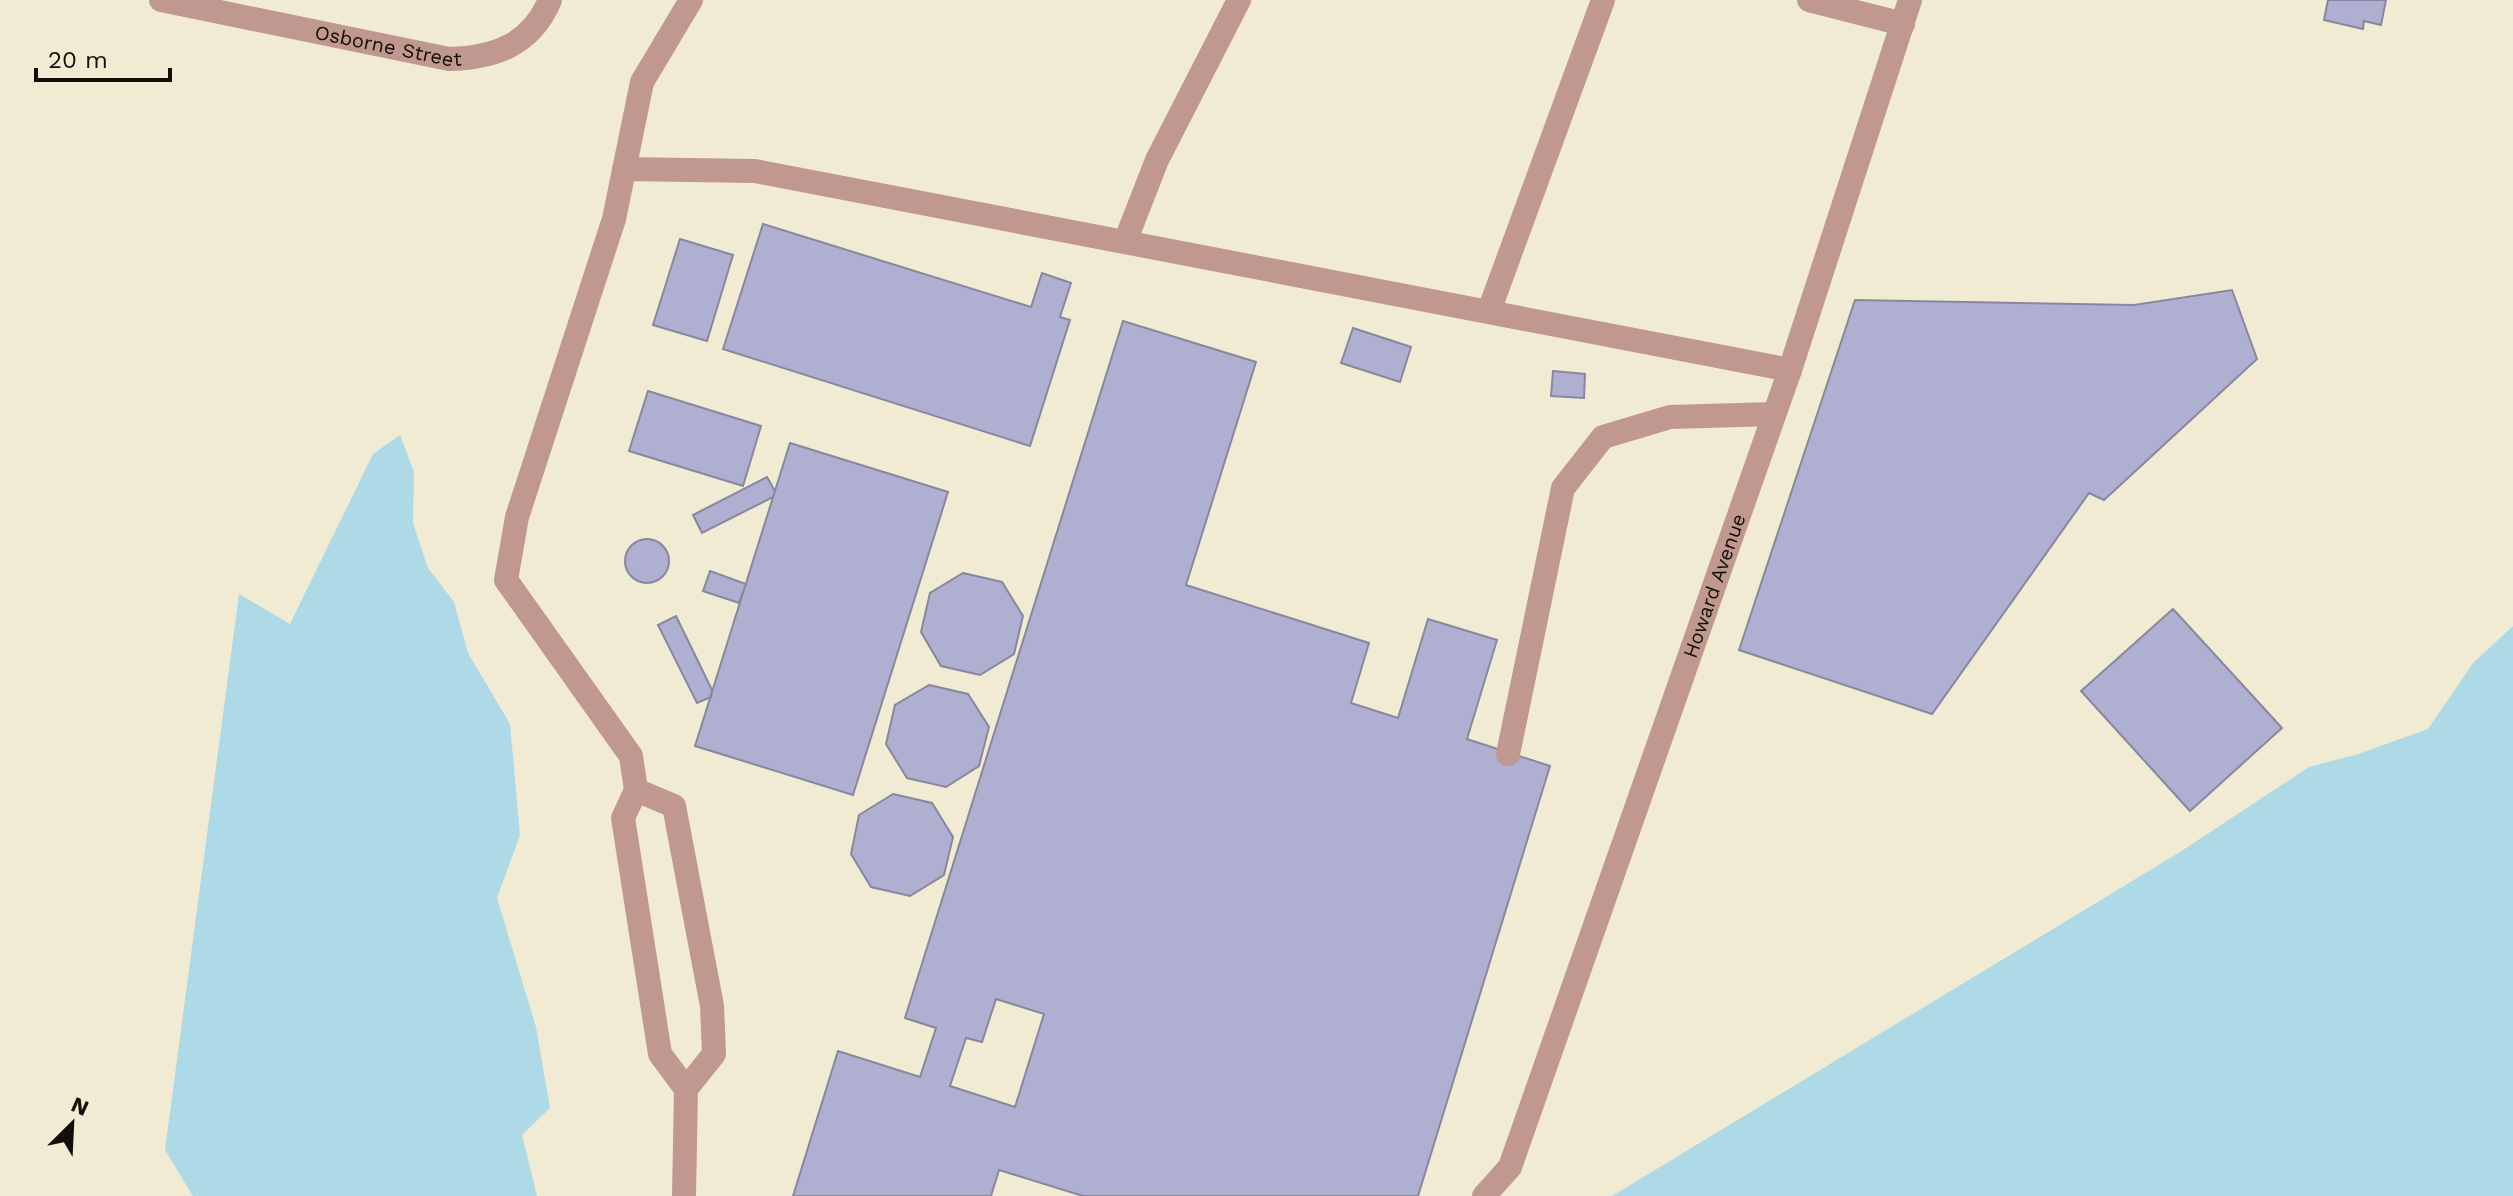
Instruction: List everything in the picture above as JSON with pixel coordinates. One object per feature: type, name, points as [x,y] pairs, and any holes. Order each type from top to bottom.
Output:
[{"type":"street","name":"Osborne Street","points":[[161,0],[449,59],[478,58],[498,53],[517,42],[535,24],[550,0]]},
{"type":"street","points":[[686,1089],[660,1054],[623,818],[636,790],[631,756],[506,580],[517,517],[614,219],[642,82],[691,0]]},
{"type":"street","points":[[1125,242],[1157,160],[1239,0]]},
{"type":"street","points":[[1489,311],[1603,0]]},
{"type":"street","points":[[1809,0],[1903,24]]},
{"type":"street","name":"Howard Avenue","points":[[1484,1196],[1510,1167],[1790,370],[1910,0]]},
{"type":"street","points":[[624,169],[755,171],[1790,370]]},
{"type":"street","points":[[1508,754],[1563,488],[1603,437],[1670,417],[1774,414]]},
{"type":"street","points":[[636,790],[674,806],[712,1006],[714,1054],[686,1089],[684,1196]]},
{"type":"water","points":[[400,435],[414,472],[413,523],[428,568],[454,602],[468,653],[510,724],[520,835],[497,898],[536,1027],[550,1108],[522,1135],[537,1196],[193,1196],[165,1150],[239,594],[290,624],[373,454]]},
{"type":"water","points":[[2513,626],[2513,1196],[1612,1196],[2180,852],[2309,767],[2358,754],[2428,729],[2473,663]]},
{"type":"building","points":[[2328,0],[2386,0],[2381,25],[2364,21],[2363,29],[2324,20]]},
{"type":"building","points":[[763,224],[1031,307],[1042,273],[1071,283],[1060,317],[1070,320],[1030,446],[723,349]]},
{"type":"building","points":[[680,239],[733,255],[707,341],[653,325]]},
{"type":"building","points":[[2232,290],[2257,359],[2104,500],[2089,493],[1932,714],[1739,650],[1855,300],[2134,305]]},
{"type":"building","points":[[1123,321],[1256,362],[1186,585],[1369,643],[1351,703],[1398,718],[1428,619],[1497,640],[1467,739],[1550,766],[1418,1196],[1083,1196],[999,1170],[991,1196],[793,1196],[838,1051],[920,1077],[936,1028],[905,1018]],"holes":[[[996,999],[1044,1014],[1015,1107],[950,1086],[966,1038],[982,1042]]]},
{"type":"building","points":[[1353,328],[1411,347],[1400,382],[1341,363]]},
{"type":"building","points":[[1553,371],[1585,374],[1584,398],[1551,396]]},
{"type":"building","points":[[648,391],[761,426],[743,486],[629,451]]},
{"type":"building","points":[[790,443],[948,492],[853,795],[695,746]]},
{"type":"building","points":[[767,477],[775,491],[773,497],[702,533],[693,515]]},
{"type":"building","points":[[647,539],[662,546],[669,561],[662,576],[647,583],[632,576],[625,561],[632,546]]},
{"type":"building","points":[[710,571],[746,584],[739,603],[703,591]]},
{"type":"building","points":[[963,573],[1002,582],[1023,616],[1014,654],[980,675],[941,666],[921,632],[930,593]]},
{"type":"building","points":[[2173,609],[2282,728],[2190,811],[2081,691]]},
{"type":"building","points":[[676,616],[712,690],[711,697],[697,703],[658,625]]},
{"type":"building","points":[[929,685],[968,694],[989,727],[979,766],[946,787],[907,778],[886,744],[895,705]]},
{"type":"building","points":[[893,794],[932,803],[953,837],[944,875],[910,896],[871,887],[851,854],[859,815]]}]
